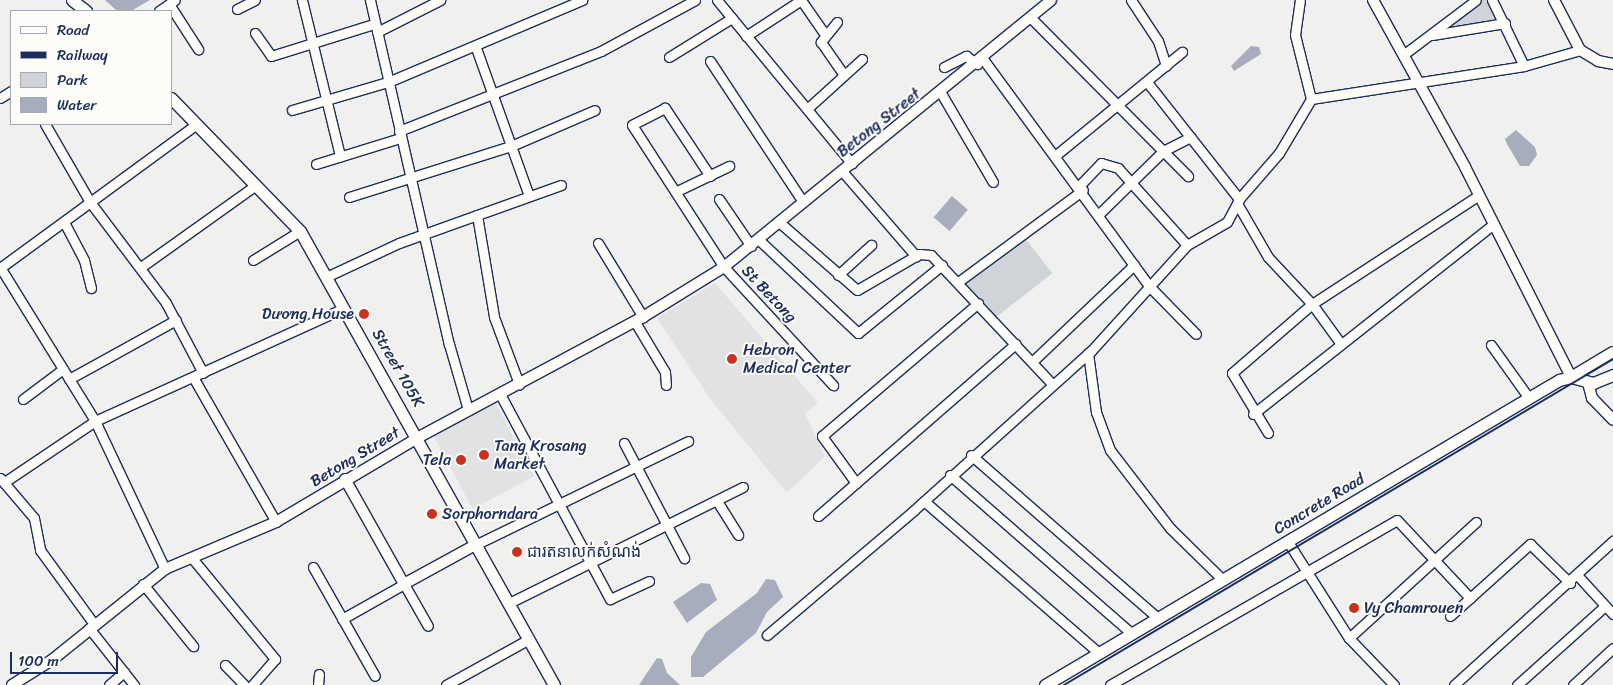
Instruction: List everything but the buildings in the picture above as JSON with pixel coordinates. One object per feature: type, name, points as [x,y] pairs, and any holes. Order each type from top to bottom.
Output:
[{"type":"main road","points":[[72,0],[85,10]]},
{"type":"main road","name":"Street 105K","points":[[172,99],[300,231],[419,436],[554,685]]},
{"type":"main road","points":[[1571,377],[1588,383],[1613,375]]},
{"type":"main road","name":"Concrete Road","points":[[1046,685],[1530,398],[1571,377]]},
{"type":"street","points":[[237,9],[255,0]]},
{"type":"street","points":[[302,0],[325,102],[340,156]]},
{"type":"street","points":[[370,0],[399,135],[468,410]]},
{"type":"street","points":[[255,33],[271,56],[312,43],[376,28],[440,0]]},
{"type":"street","points":[[292,110],[325,102],[388,82],[476,48],[582,0]]},
{"type":"street","points":[[316,164],[399,135],[601,51],[695,0]]},
{"type":"street","points":[[717,0],[808,108],[852,164]]},
{"type":"street","points":[[746,36],[801,0],[824,33]]},
{"type":"street","name":"Betong Street","points":[[12,685],[92,626],[165,568],[276,522],[419,436],[639,320],[724,266],[980,62],[1051,0]]},
{"type":"street","points":[[1131,0],[1158,41],[1166,66]]},
{"type":"street","points":[[767,634],[924,501],[970,455],[1088,353],[1187,245],[1220,228],[1238,202],[1279,153],[1311,99],[1295,35],[1300,0]]},
{"type":"street","points":[[1373,0],[1479,195],[1571,377],[1613,352]]},
{"type":"street","points":[[1403,55],[1476,0]]},
{"type":"street","points":[[1492,0],[1505,23],[1524,66]]},
{"type":"street","points":[[1554,0],[1580,50],[1598,61],[1613,64]]},
{"type":"street","points":[[160,10],[172,2],[198,49]]},
{"type":"street","points":[[669,57],[732,18]]},
{"type":"street","points":[[1031,18],[1120,104],[1188,176]]},
{"type":"street","points":[[837,22],[824,33],[822,45],[844,75]]},
{"type":"street","points":[[1429,35],[1505,23]]},
{"type":"street","points":[[476,48],[529,196]]},
{"type":"street","points":[[1311,99],[1419,84],[1524,66],[1565,58],[1580,50]]},
{"type":"street","points":[[1056,156],[1182,52]]},
{"type":"street","points":[[944,67],[966,56],[980,62],[1081,188],[1148,286],[1196,334]]},
{"type":"street","points":[[808,108],[862,59]]},
{"type":"street","points":[[710,61],[803,202]]},
{"type":"street","points":[[1147,82],[1191,137],[1238,202],[1268,257],[1312,304],[1341,344]]},
{"type":"street","points":[[941,93],[993,182]]},
{"type":"street","points":[[710,176],[664,108],[631,127],[677,191],[724,266]]},
{"type":"street","points":[[349,197],[511,146],[594,110]]},
{"type":"street","points":[[165,568],[95,421],[0,268],[197,124]]},
{"type":"street","points":[[45,125],[90,202],[141,268],[176,320],[202,373]]},
{"type":"street","points":[[1099,214],[1163,151],[1191,137]]},
{"type":"street","points":[[958,282],[1081,188],[1101,163],[1118,168],[1132,180],[1187,245]]},
{"type":"street","points":[[677,191],[729,166]]},
{"type":"street","points":[[842,171],[916,256]]},
{"type":"street","points":[[141,268],[256,185]]},
{"type":"street","points":[[326,277],[424,233],[561,185]]},
{"type":"street","points":[[1268,433],[1253,414],[1232,373],[1312,304],[1479,195]]},
{"type":"street","points":[[719,199],[755,243],[858,333],[942,265]]},
{"type":"street","points":[[477,215],[494,317],[519,384]]},
{"type":"street","points":[[64,222],[84,260],[91,288]]},
{"type":"street","points":[[780,222],[838,275],[859,290],[916,256],[931,255],[1052,384]]},
{"type":"street","points":[[1253,414],[1494,224]]},
{"type":"street","points":[[254,260],[300,231]]},
{"type":"street","points":[[598,243],[665,372],[666,385]]},
{"type":"street","points":[[838,275],[871,245]]},
{"type":"street","points":[[1032,362],[1134,265]]},
{"type":"street","name":"St Betong","points":[[724,266],[833,385]]},
{"type":"street","points":[[856,483],[822,436],[978,304]]},
{"type":"street","points":[[134,685],[40,550],[38,524],[3,479],[95,421],[344,308]]},
{"type":"street","points":[[69,379],[176,320]]},
{"type":"street","points":[[818,516],[1016,344]]},
{"type":"street","points":[[1491,345],[1530,398]]},
{"type":"street","points":[[1088,353],[1096,412],[1110,450],[1170,528],[1223,580]]},
{"type":"street","points":[[23,399],[63,369]]},
{"type":"street","points":[[193,377],[276,522]]},
{"type":"street","points":[[1588,383],[1592,398],[1613,420]]},
{"type":"street","points":[[500,394],[610,599],[649,581]]},
{"type":"street","points":[[342,619],[477,544],[688,441]]},
{"type":"street","points":[[624,443],[684,558]]},
{"type":"street","points":[[970,455],[1158,618]]},
{"type":"street","points":[[950,475],[1132,634]]},
{"type":"street","points":[[345,479],[428,626]]},
{"type":"street","points":[[509,603],[743,487]]},
{"type":"street","points":[[717,501],[738,536]]},
{"type":"street","points":[[924,501],[1099,653]]},
{"type":"street","points":[[1110,685],[1311,572],[1397,520],[1470,598]]},
{"type":"street","points":[[1349,638],[1476,522]]},
{"type":"street","points":[[1288,542],[1311,572],[1349,638],[1394,685]]},
{"type":"street","points":[[1454,685],[1578,576],[1612,543]]},
{"type":"street","points":[[1450,616],[1530,544],[1570,583]]},
{"type":"street","points":[[192,558],[275,659],[252,685]]},
{"type":"street","points":[[313,567],[375,676]]},
{"type":"street","points":[[1578,576],[1613,614]]},
{"type":"street","points":[[143,584],[194,646]]},
{"type":"street","points":[[1517,685],[1606,606]]},
{"type":"street","points":[[446,685],[529,639]]},
{"type":"street","points":[[1574,685],[1613,648]]},
{"type":"street","points":[[225,666],[244,685]]},
{"type":"street","points":[[110,685],[124,672]]},
{"type":"street","points":[[318,685],[319,674]]},
{"type":"shaded area","name":"Hebron Medical Center","points":[[715,283],[818,403],[805,414],[825,456],[787,493],[711,400],[657,318]]},
{"type":"shaded area","name":"Tang Krosang Market","points":[[495,402],[534,476],[473,509],[433,435]]},
{"type":"green space","points":[[1482,0],[1488,0],[1495,21],[1450,26]]},
{"type":"green space","points":[[1024,237],[1052,273],[993,319],[965,283]]},
{"type":"water","points":[[105,0],[150,0],[133,10],[116,10]]},
{"type":"water","points":[[1251,46],[1259,47],[1261,54],[1234,71],[1231,66]]},
{"type":"water","points":[[1516,130],[1535,147],[1537,155],[1529,166],[1520,166],[1505,139]]},
{"type":"water","points":[[952,196],[968,210],[949,231],[934,217]]},
{"type":"water","points":[[766,579],[775,580],[783,597],[767,612],[756,633],[703,677],[691,677],[691,657],[706,632],[757,593]]},
{"type":"water","points":[[701,583],[710,584],[717,600],[687,623],[673,602]]},
{"type":"water","points":[[657,658],[662,659],[667,673],[680,685],[639,685]]},
{"type":"railway","points":[[1064,685],[1613,359]]},
{"type":"place","name":"Dương House","points":[[364,314]]},
{"type":"place","name":"Hebron Medical Center","points":[[732,359]]},
{"type":"place","name":"Tang Krosang Market","points":[[484,455]]},
{"type":"place","name":"Tela","points":[[461,460]]},
{"type":"place","name":"Sorphorndara","points":[[432,514]]},
{"type":"place","name":"ជារតនាលក់សំណង់","points":[[517,552]]},
{"type":"place","name":"Vy Chamrouen","points":[[1354,608]]}]
